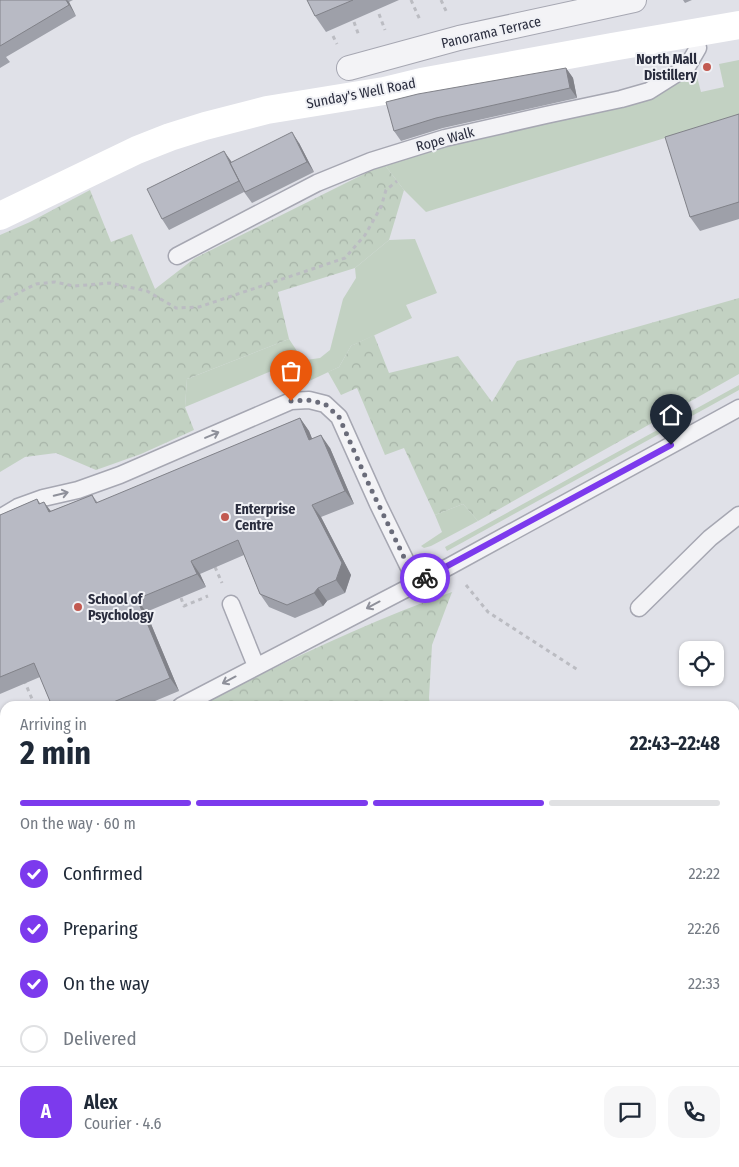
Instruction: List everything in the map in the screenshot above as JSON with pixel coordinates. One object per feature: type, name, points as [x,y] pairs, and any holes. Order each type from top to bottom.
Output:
[{"type":"main road","name":"Sunday's Well Road","points":[[0,216],[137,150],[205,126],[267,110],[384,91],[421,82],[739,25]]},
{"type":"street","name":"Panorama Terrace","points":[[349,68],[459,38],[634,0]]},
{"type":"lane","name":"Rope Walk","points":[[177,256],[316,183],[371,160],[444,138],[621,100],[650,91],[687,67],[698,48],[695,32]]},
{"type":"lane","points":[[0,518],[18,507],[43,498],[78,490],[120,475],[291,401],[308,400],[325,404],[339,417],[374,496],[416,582]]},
{"type":"lane","points":[[190,701],[450,566],[739,408]]},
{"type":"lane","points":[[639,608],[710,538],[739,515]]},
{"type":"lane","points":[[231,604],[256,666]]},
{"type":"path","points":[[0,302],[36,284],[56,282],[74,286],[110,283],[147,291],[176,308],[199,307],[345,258],[365,234],[381,207],[386,190],[394,182],[402,179]]},
{"type":"path","points":[[450,566],[488,612],[578,670]]},
{"type":"path","points":[[181,598],[184,606],[216,593]]},
{"type":"path","points":[[24,679],[33,701]]},
{"type":"green space","points":[[739,60],[739,122],[665,138],[426,212],[404,190],[384,164],[497,131],[656,94],[695,69],[701,92],[724,87],[719,64]]},
{"type":"green space","points":[[384,164],[404,190],[389,240],[355,268],[278,292],[289,339],[187,379],[185,407],[194,430],[141,454],[96,470],[56,453],[25,457],[0,472],[0,235],[30,222],[90,190],[111,242],[132,234],[155,289],[195,258]]},
{"type":"green space","points":[[415,239],[437,293],[406,305],[412,318],[351,346],[339,367],[303,384],[293,362],[185,407],[187,379],[289,339],[301,357],[306,360],[320,358],[330,350],[343,299],[356,278],[355,268],[389,240]]},
{"type":"green space","points":[[739,298],[739,374],[478,521],[463,504],[435,515],[404,448],[385,455],[357,388],[341,395],[328,372],[339,367],[351,346],[374,335],[389,373],[458,356],[492,402],[517,361]]},
{"type":"green space","points":[[739,385],[739,390],[447,551],[445,547]]},
{"type":"green space","points":[[463,504],[478,521],[431,546],[424,548],[421,546],[442,532],[435,515]]},
{"type":"green space","points":[[452,592],[432,645],[429,701],[209,701],[324,644]]},
{"type":"building","points":[[0,0],[66,0],[69,5],[0,46]]},
{"type":"building","points":[[307,0],[353,0],[315,16]]},
{"type":"building","points":[[566,68],[570,88],[436,118],[394,131],[386,102],[418,94]]},
{"type":"building","points":[[739,114],[739,202],[690,217],[665,137]]},
{"type":"building","points":[[292,132],[307,162],[245,192],[230,163]]},
{"type":"building","points":[[224,151],[239,181],[162,219],[147,189]]},
{"type":"building","points":[[300,418],[309,440],[321,435],[345,491],[312,505],[342,563],[336,580],[318,588],[314,593],[287,605],[260,594],[238,540],[191,561],[197,574],[137,599],[170,678],[116,701],[50,701],[34,663],[0,677],[0,515],[37,499],[39,504],[44,502],[49,512],[92,495],[96,503]]},
{"type":"way so far","points":[[291,401],[308,400],[325,404],[339,417],[354,453],[416,582],[425,578]]},
{"type":"place","name":"North Mall Distillery","points":[[707,67]]},
{"type":"place","name":"Enterprise Centre","points":[[225,517]]},
{"type":"place","name":"School of Psychology","points":[[78,607]]},
{"type":"route","points":[[425,578],[671,445]]}]
